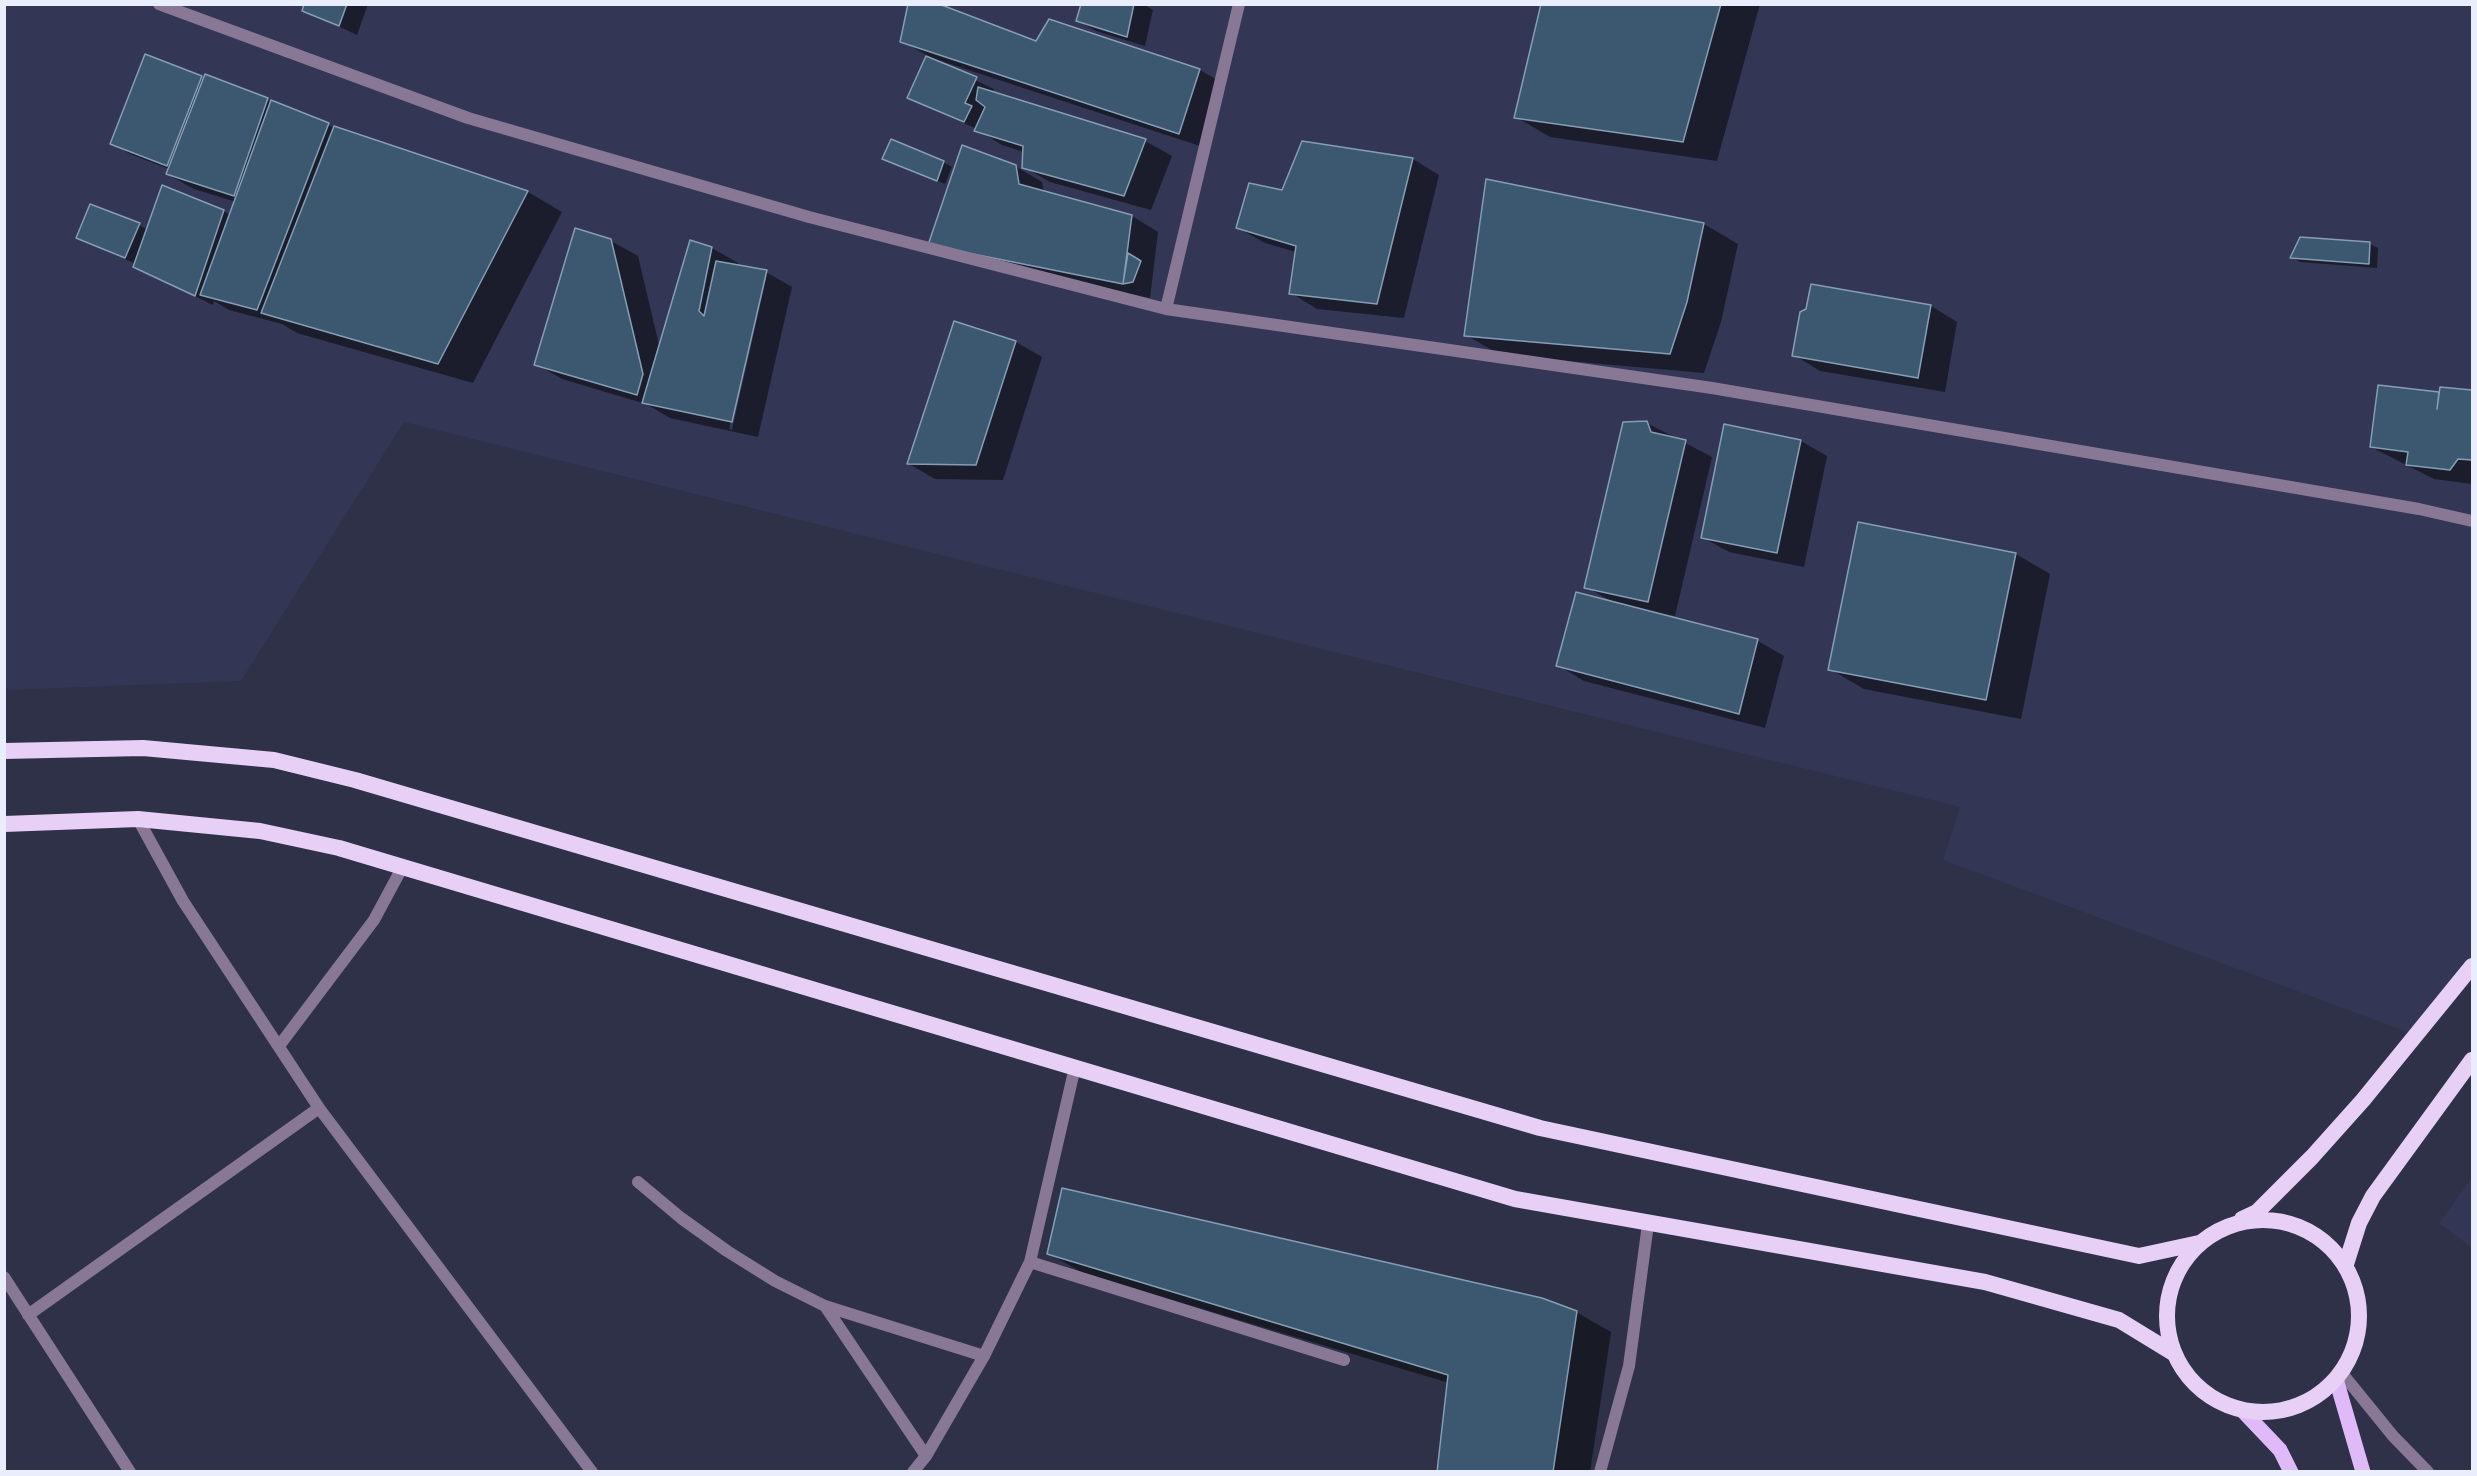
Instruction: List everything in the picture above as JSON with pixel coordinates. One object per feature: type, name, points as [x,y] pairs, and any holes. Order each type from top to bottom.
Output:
[{"type":"highway","points":[[4,751],[143,748],[274,760],[355,780],[1540,1128],[2139,1257],[2199,1243]]},
{"type":"highway","points":[[4,824],[138,819],[260,831],[339,848],[1515,1199],[1985,1282],[2119,1320],[2174,1353]]},
{"type":"highway","points":[[2224,1227],[2255,1219],[2286,1221],[2323,1241],[2346,1264],[2359,1300],[2359,1326],[2353,1350],[2339,1376],[2317,1396],[2294,1407],[2268,1412],[2242,1410],[2214,1399],[2190,1380],[2174,1353],[2166,1324],[2168,1294],[2180,1266],[2199,1243],[2224,1227],[2257,1212],[2312,1157],[2363,1100],[2472,966]]},
{"type":"highway","points":[[2346,1264],[2359,1223],[2373,1196],[2472,1060]]},
{"type":"main road","points":[[2339,1376],[2363,1472]]},
{"type":"main road","points":[[2242,1410],[2280,1450],[2291,1472]]},
{"type":"street","points":[[159,4],[468,118],[809,217],[1166,309],[1712,388],[2419,508],[2472,521]]},
{"type":"street","points":[[1166,309],[1239,4]]},
{"type":"street","points":[[138,819],[183,901],[319,1108],[591,1471]]},
{"type":"street","points":[[279,1046],[374,920],[403,866]]},
{"type":"street","points":[[913,1472],[926,1456],[984,1356],[1030,1262],[1075,1067]]},
{"type":"street","points":[[28,1316],[319,1108]]},
{"type":"street","points":[[638,1182],[681,1218],[727,1251],[776,1281],[825,1306],[984,1356]]},
{"type":"street","points":[[1600,1472],[1629,1366],[1648,1224]]},
{"type":"street","points":[[1030,1262],[1344,1360]]},
{"type":"street","points":[[4,1277],[130,1472]]},
{"type":"street","points":[[825,1306],[926,1456]]},
{"type":"street","points":[[2339,1376],[2428,1472]]},
{"type":"shaded area","points":[[4,5],[2472,5],[2472,960],[2413,1034],[1943,860],[1960,807],[404,422],[241,681],[8,690],[4,685]]},
{"type":"shaded area","points":[[2472,1178],[2472,1248],[2439,1223]]},
{"type":"building","points":[[304,4],[347,4],[339,26],[302,11]]},
{"type":"building","points":[[908,4],[939,4],[1036,41],[1049,19],[1200,69],[1179,134],[900,42]]},
{"type":"building","points":[[1081,4],[1134,4],[1127,37],[1076,21]]},
{"type":"building","points":[[1541,4],[1721,4],[1683,142],[1514,118]]},
{"type":"building","points":[[145,54],[202,76],[167,166],[110,144]]},
{"type":"building","points":[[926,56],[977,77],[965,103],[972,106],[964,122],[907,98]]},
{"type":"building","points":[[205,74],[268,98],[234,196],[166,174]]},
{"type":"building","points":[[978,87],[1146,139],[1124,196],[1022,168],[1023,146],[974,131],[985,107],[976,100]]},
{"type":"building","points":[[271,100],[329,123],[257,310],[200,295]]},
{"type":"building","points":[[334,126],[528,191],[438,364],[261,313]]},
{"type":"building","points":[[891,139],[944,161],[937,181],[882,159]]},
{"type":"building","points":[[1302,141],[1413,158],[1377,304],[1289,294],[1296,246],[1236,228],[1249,183],[1282,190]]},
{"type":"building","points":[[962,145],[1016,165],[1019,184],[1132,215],[1123,284],[928,245]]},
{"type":"building","points":[[1486,179],[1704,223],[1687,302],[1670,354],[1464,336]]},
{"type":"building","points":[[162,185],[224,210],[195,296],[133,267]]},
{"type":"building","points":[[90,204],[140,223],[125,258],[76,238]]},
{"type":"building","points":[[575,228],[611,239],[643,374],[637,395],[534,365]]},
{"type":"building","points":[[2300,237],[2370,242],[2369,264],[2290,258]]},
{"type":"building","points":[[690,240],[712,247],[699,311],[704,316],[716,261],[767,270],[732,422],[642,403]]},
{"type":"building","points":[[1128,253],[1141,261],[1133,282],[1123,284]]},
{"type":"building","points":[[1811,284],[1931,305],[1918,378],[1792,356],[1800,312],[1806,309]]},
{"type":"building","points":[[954,321],[1016,341],[976,465],[907,464]]},
{"type":"building","points":[[2378,385],[2439,392],[2437,409],[2440,387],[2472,390],[2472,460],[2458,459],[2450,470],[2406,465],[2408,452],[2370,447]]},
{"type":"building","points":[[1647,421],[1651,432],[1686,440],[1648,602],[1584,588],[1623,422]]},
{"type":"building","points":[[1724,424],[1801,440],[1777,553],[1701,538]]},
{"type":"building","points":[[1858,522],[2016,553],[1986,700],[1828,670]]},
{"type":"building","points":[[1576,592],[1758,639],[1739,714],[1556,666]]},
{"type":"building","points":[[1062,1188],[1542,1298],[1577,1311],[1553,1472],[1437,1472],[1448,1375],[1047,1254]]}]
